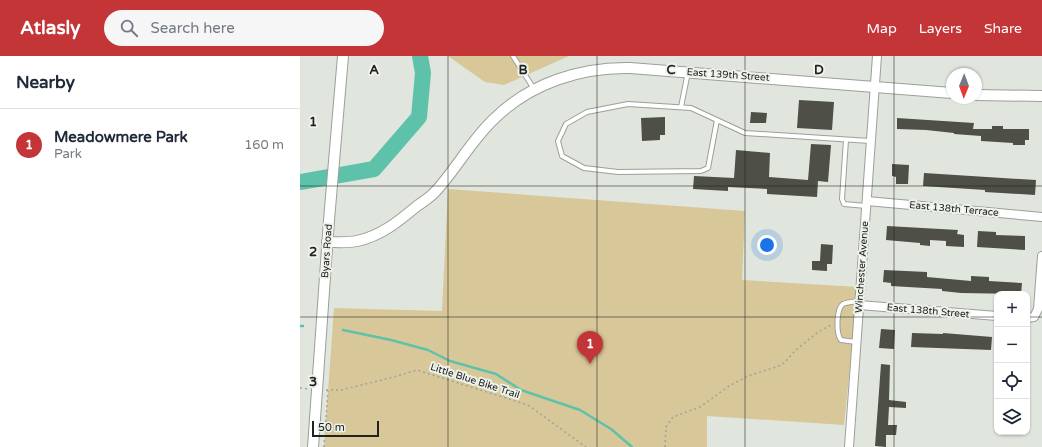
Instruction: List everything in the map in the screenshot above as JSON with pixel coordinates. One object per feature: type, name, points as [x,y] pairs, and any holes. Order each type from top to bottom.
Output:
[{"type":"street","name":"Byars Road","points":[[313,447],[327,242],[343,56]]},
{"type":"street","name":"Winchester Avenue","points":[[849,447],[876,56]]},
{"type":"street","name":"East 139th Street","points":[[327,242],[357,241],[373,236],[391,227],[433,194],[479,134],[495,117],[534,89],[562,78],[586,71],[608,68],[630,68],[946,92]]},
{"type":"street","points":[[982,95],[1042,96]]},
{"type":"street","name":"East 138th Terrace","points":[[866,203],[1042,217]]},
{"type":"street","points":[[1031,317],[1038,309],[1042,256]]},
{"type":"street","name":"East 138th Street","points":[[859,303],[994,316]]},
{"type":"lane","points":[[513,56],[534,89]]},
{"type":"lane","points":[[681,107],[688,72]]},
{"type":"lane","points":[[717,120],[708,168],[701,171],[618,172],[584,168],[562,156],[558,142],[566,124],[587,112],[628,104],[692,108],[745,133],[870,141]]},
{"type":"lane","points":[[846,140],[842,199],[844,204],[866,203]]},
{"type":"lane","points":[[856,342],[841,340],[838,336],[838,321],[840,308],[844,304],[859,303]]},
{"type":"path","points":[[665,447],[666,427],[673,416],[700,407],[729,386],[748,376],[782,365],[796,350],[818,332],[838,321]]},
{"type":"path","name":"Little Blue Bike Trail","points":[[300,388],[341,390],[417,370],[528,406],[586,447]]},
{"type":"path","points":[[324,447],[328,390]]},
{"type":"shaded area","points":[[448,56],[569,56],[504,85],[485,82]]},
{"type":"shaded area","points":[[448,189],[745,211],[742,280],[858,287],[844,425],[707,416],[707,447],[324,447],[334,308],[442,311]]},
{"type":"building","points":[[799,100],[834,102],[832,130],[797,128]]},
{"type":"building","points":[[751,112],[767,113],[766,123],[750,123]]},
{"type":"building","points":[[665,117],[665,135],[660,135],[660,140],[642,141],[641,118]]},
{"type":"building","points":[[897,118],[974,123],[973,129],[992,129],[992,126],[1003,126],[1003,129],[1029,129],[1029,140],[1025,140],[1025,145],[1013,145],[1013,143],[981,141],[981,136],[926,130],[897,129]]},
{"type":"building","points":[[811,144],[831,145],[828,182],[818,181],[817,197],[767,194],[767,189],[728,187],[728,191],[693,189],[694,176],[734,178],[736,150],[770,153],[769,177],[808,180]]},
{"type":"building","points":[[892,164],[909,165],[908,184],[896,184],[896,177],[892,176]]},
{"type":"building","points":[[924,173],[1036,180],[1035,195],[923,186]]},
{"type":"building","points":[[887,226],[958,230],[957,234],[964,235],[964,247],[946,246],[946,241],[930,240],[930,246],[920,245],[920,243],[886,240]]},
{"type":"building","points":[[978,231],[996,232],[996,235],[1025,236],[1025,250],[977,247]]},
{"type":"building","points":[[821,244],[833,245],[832,264],[827,264],[827,271],[812,270],[812,261],[820,261]]},
{"type":"building","points":[[884,270],[927,272],[927,277],[971,281],[971,276],[989,277],[989,281],[1022,283],[1021,291],[994,291],[994,294],[961,293],[942,291],[942,289],[891,286],[891,283],[883,282]]},
{"type":"building","points":[[881,329],[895,330],[894,349],[879,348]]},
{"type":"building","points":[[912,333],[943,333],[992,337],[991,350],[911,347]]},
{"type":"building","points":[[881,364],[890,365],[889,400],[906,402],[906,408],[889,407],[888,425],[897,425],[896,435],[886,435],[886,447],[875,446]]},
{"type":"waterway","points":[[300,182],[374,169],[419,117],[423,73],[420,56]]},
{"type":"waterway","points":[[343,330],[391,340],[428,350],[450,361],[496,374],[521,390],[580,410],[611,429],[632,447]]},
{"type":"place","name":"Meadowmere Park","points":[[590,364]]}]
